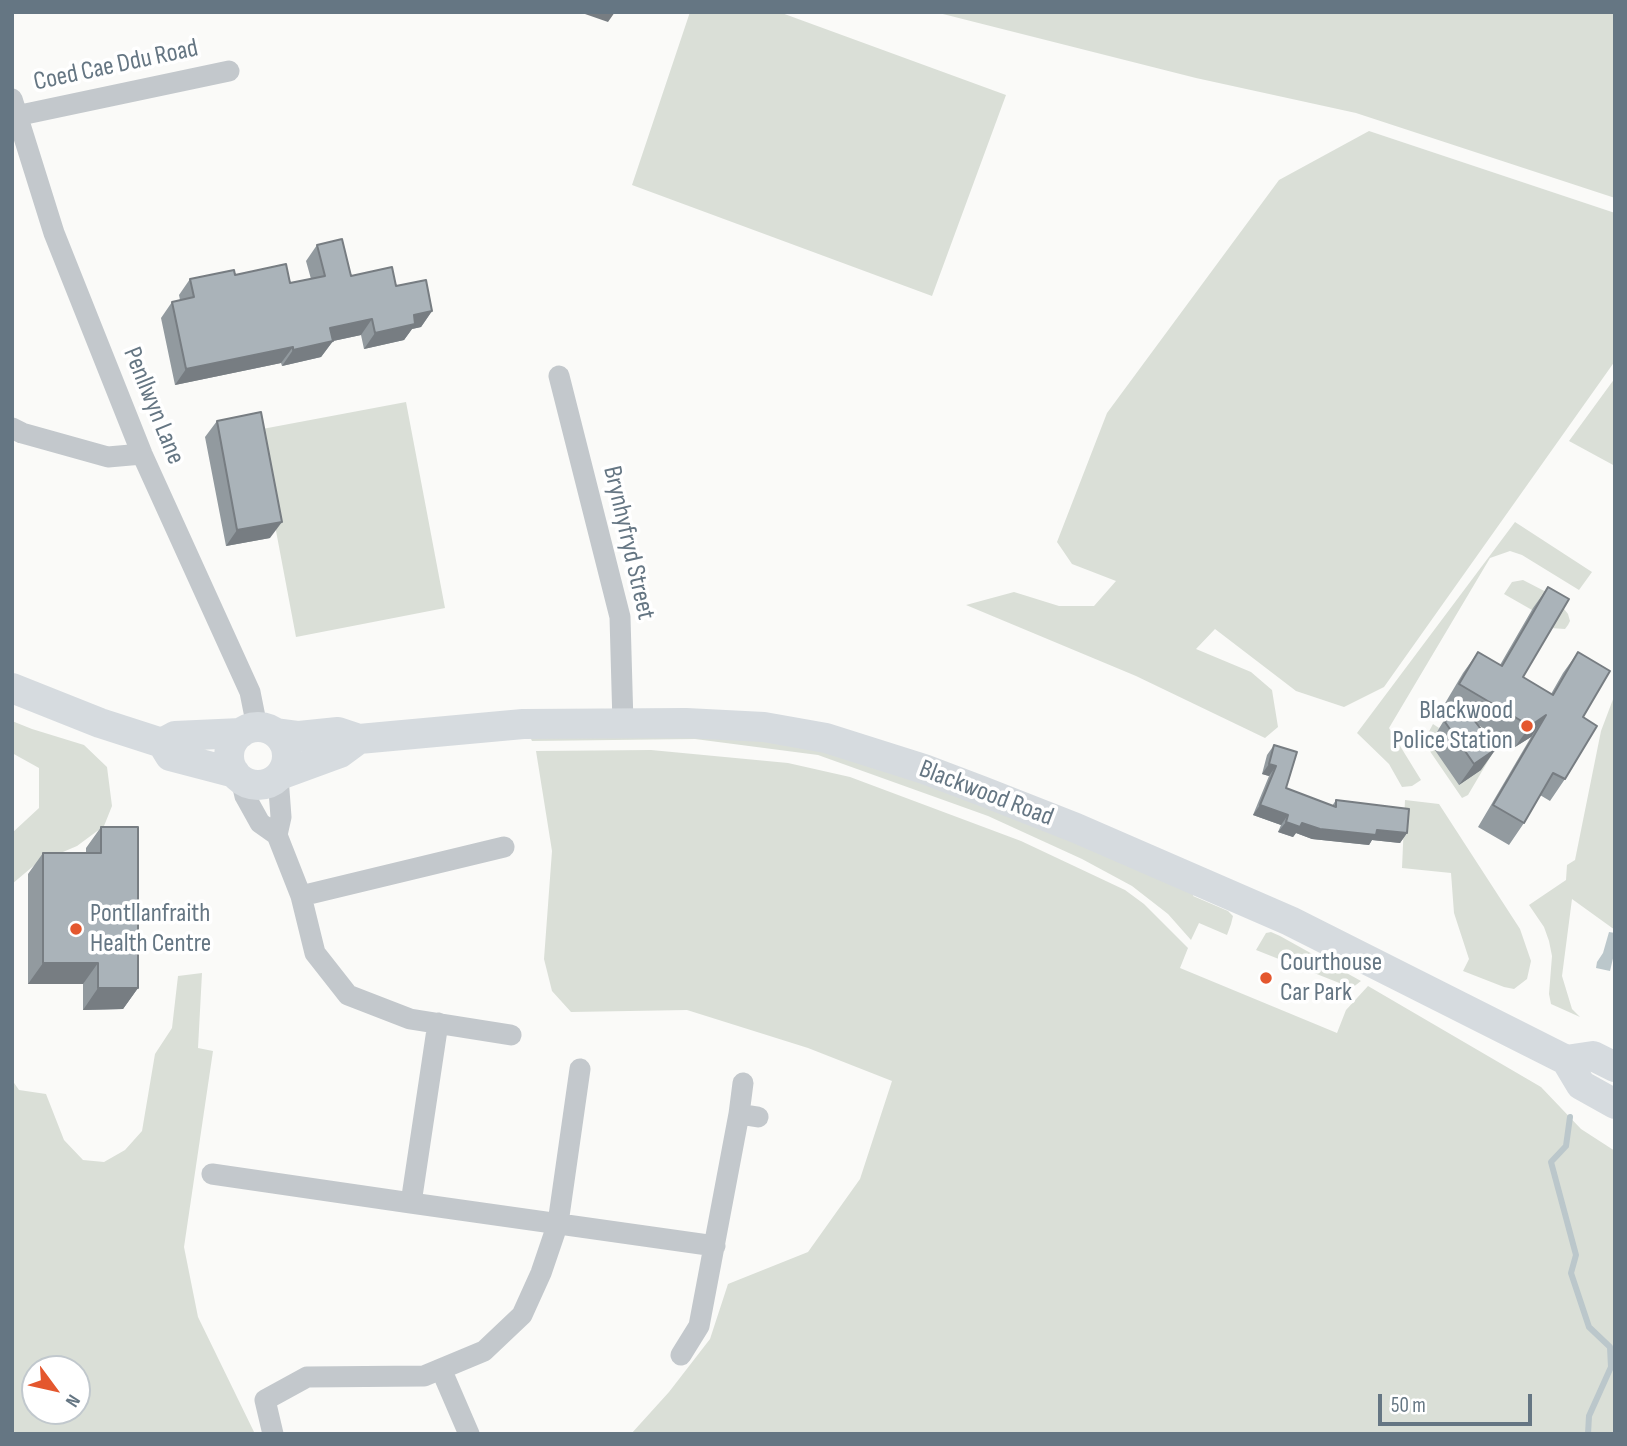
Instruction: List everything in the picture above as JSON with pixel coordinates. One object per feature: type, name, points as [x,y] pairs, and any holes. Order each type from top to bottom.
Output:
[{"type":"main road","points":[[12,688],[100,723],[162,743],[170,755],[238,776],[256,785],[279,776],[287,757],[286,748],[258,731],[234,741],[230,763],[238,776]]},
{"type":"main road","name":"Blackwood Road","points":[[162,743],[175,736],[258,731],[299,736],[338,732],[359,738],[523,724],[686,723],[764,727],[825,738],[924,769],[1076,828],[1290,921],[1566,1060],[1581,1086],[1615,1104]]},
{"type":"main road","name":"Blackwood Road","points":[[279,776],[340,753],[359,738]]},
{"type":"main road","name":"Blackwood Road","points":[[1566,1060],[1593,1056],[1615,1067]]},
{"type":"street","name":"Coed Cae Ddu Road","points":[[13,110],[229,71]]},
{"type":"street","name":"Penllwyn Lane","points":[[13,110],[54,233],[142,454],[250,692],[258,731]]},
{"type":"street","name":"Brynhyfryd Street","points":[[559,376],[620,617],[623,724]]},
{"type":"street","points":[[12,428],[108,457],[142,454]]},
{"type":"street","points":[[238,776],[245,796],[260,823],[277,835],[301,896],[315,953],[348,995],[410,1019],[511,1035]]},
{"type":"street","points":[[277,835],[281,817],[279,776]]},
{"type":"street","points":[[301,896],[504,847]]},
{"type":"street","points":[[411,1203],[439,1023]]},
{"type":"street","points":[[273,1434],[265,1400],[307,1377],[424,1376],[484,1351],[522,1315],[541,1273],[558,1223],[580,1069]]},
{"type":"street","points":[[681,1355],[699,1326],[715,1246],[749,1116],[743,1083]]},
{"type":"street","points":[[212,1174],[715,1246]]},
{"type":"street","points":[[442,1369],[469,1434]]},
{"type":"shaded area","points":[[690,12],[779,12],[1006,95],[932,296],[632,185]]},
{"type":"shaded area","points":[[935,12],[1615,12],[1615,198],[1356,113],[1196,78]]},
{"type":"shaded area","points":[[1369,131],[1615,213],[1615,361],[1384,687],[1344,707],[1296,691],[1215,629],[1196,649],[1251,672],[1272,690],[1278,727],[1265,738],[1136,676],[966,605],[1014,592],[1059,606],[1094,606],[1116,581],[1072,564],[1057,542],[1107,413],[1279,180]]},
{"type":"shaded area","points":[[1615,378],[1615,466],[1569,441]]},
{"type":"shaded area","points":[[406,402],[445,608],[296,637],[257,430]]},
{"type":"shaded area","points":[[1515,522],[1592,572],[1579,590],[1522,555],[1510,551],[1490,558],[1389,728],[1421,780],[1412,786],[1402,787],[1389,764],[1357,733]]},
{"type":"shaded area","points":[[1523,580],[1554,596],[1568,614],[1570,621],[1565,629],[1550,628],[1532,610],[1504,594],[1512,582]]},
{"type":"shaded area","points":[[1615,694],[1615,930],[1572,899],[1562,976],[1572,1009],[1580,1017],[1551,1004],[1549,994],[1552,956],[1549,941],[1544,927],[1529,905],[1566,880],[1567,865],[1575,860],[1601,731]]},
{"type":"shaded area","points":[[1458,714],[1501,739],[1468,795],[1462,798],[1425,744],[1433,724],[1439,728],[1430,744]]},
{"type":"shaded area","points":[[12,721],[84,745],[107,767],[112,806],[104,826],[77,846],[37,863],[12,884],[12,833],[39,808],[39,768],[12,753]]},
{"type":"shaded area","points":[[530,737],[747,738],[824,749],[921,781],[1195,889],[1193,896],[1228,911],[1233,916],[1231,924],[1227,935],[1199,923],[1191,940],[1168,914],[1132,886],[1082,859],[988,816],[818,755],[695,739],[532,741]]},
{"type":"shaded area","points":[[651,750],[788,763],[850,777],[1021,841],[1125,890],[1144,904],[1188,948],[1180,968],[1337,1033],[1346,1010],[1368,986],[1541,1087],[1581,1129],[1615,1151],[1615,1434],[631,1434],[669,1392],[710,1339],[728,1284],[808,1252],[860,1179],[892,1081],[808,1048],[687,1010],[571,1012],[552,991],[544,959],[552,851],[536,751]]},
{"type":"shaded area","points":[[1405,800],[1439,804],[1520,929],[1531,961],[1527,979],[1514,989],[1463,971],[1469,959],[1454,913],[1451,873],[1402,868]]},
{"type":"shaded area","points":[[1271,932],[1361,981],[1352,988],[1256,950],[1266,933]]},
{"type":"shaded area","points":[[1609,932],[1615,933],[1615,950],[1610,971],[1596,968]]},
{"type":"shaded area","points":[[202,973],[198,1048],[213,1051],[184,1247],[198,1317],[255,1434],[12,1434],[12,1080],[19,1090],[46,1094],[64,1140],[83,1160],[104,1162],[125,1150],[142,1131],[155,1054],[172,1028],[178,976]]},
{"type":"building","points":[[342,239],[351,276],[392,267],[396,286],[426,280],[432,311],[414,315],[415,324],[375,333],[372,319],[330,328],[333,341],[186,369],[172,302],[194,297],[190,279],[234,270],[235,275],[286,264],[290,283],[325,276],[317,245]]},
{"type":"building","points":[[261,412],[282,522],[237,530],[217,421]]},
{"type":"building","name":"Blackwood Police Station","points":[[1548,587],[1569,599],[1523,677],[1553,695],[1578,652],[1610,671],[1583,717],[1597,726],[1565,779],[1553,773],[1524,823],[1493,805],[1546,715],[1530,726],[1459,684],[1478,652],[1502,666]]},
{"type":"building","points":[[1458,699],[1496,749],[1474,764],[1445,722]]},
{"type":"building","points":[[1274,745],[1297,752],[1286,788],[1336,807],[1336,800],[1409,809],[1407,833],[1377,830],[1376,835],[1320,829],[1302,823],[1300,827],[1286,822],[1288,815],[1260,805],[1276,766],[1269,764]]},
{"type":"building","name":"Pontllanfraith Health Centre","points":[[101,827],[138,827],[138,988],[98,988],[98,963],[43,963],[43,853],[101,853]]},
{"type":"waterway","points":[[1570,1117],[1566,1146],[1551,1162],[1576,1255],[1571,1273],[1589,1327],[1610,1347],[1611,1367],[1589,1416],[1588,1434]]},
{"type":"place","name":"Blackwood Police Station","points":[[1527,726]]},
{"type":"place","name":"Pontllanfraith Health Centre","points":[[76,929]]},
{"type":"place","name":"Courthouse Car Park","points":[[1266,978]]}]
